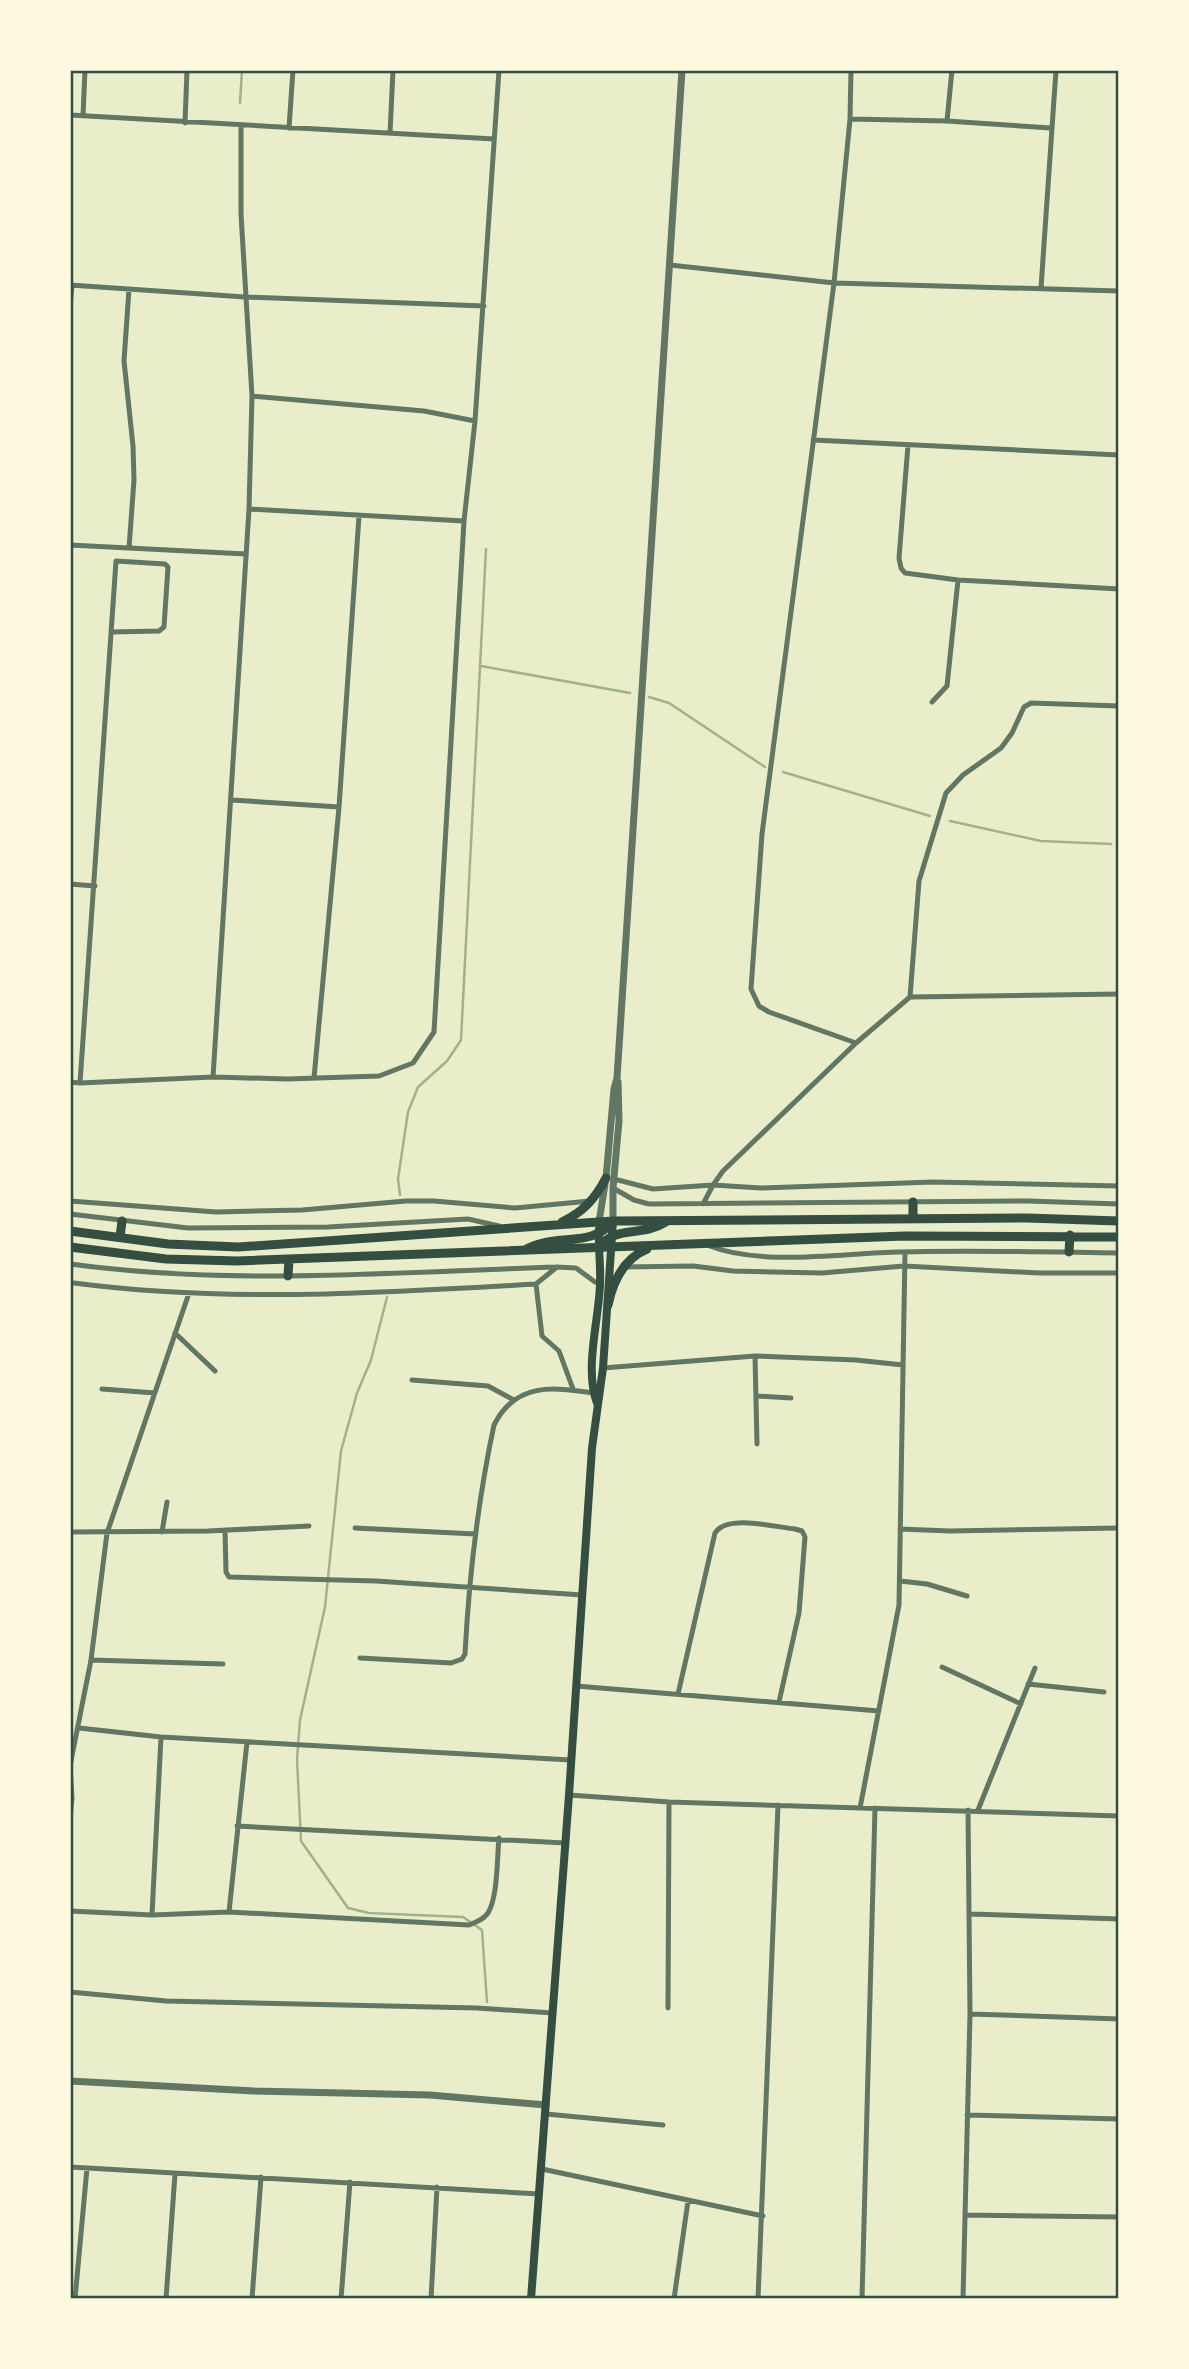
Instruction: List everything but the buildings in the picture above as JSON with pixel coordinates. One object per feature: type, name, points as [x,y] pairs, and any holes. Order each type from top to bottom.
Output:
[{"type":"highway","points":[[555,1225],[578,1214],[611,1182]]},
{"type":"highway","points":[[913,1202],[913,1219]]},
{"type":"highway","points":[[120,1237],[122,1221]]},
{"type":"highway","points":[[524,1251],[548,1240],[598,1235],[606,1231],[613,1221]]},
{"type":"highway","points":[[70,1231],[168,1244],[238,1247],[613,1221],[1119,1221]]},
{"type":"highway","points":[[598,1248],[612,1234],[647,1231],[667,1221]]},
{"type":"highway","points":[[70,1247],[166,1259],[237,1261],[905,1236],[1119,1237]]},
{"type":"highway","points":[[1069,1252],[1070,1236]]},
{"type":"highway","points":[[608,1305],[613,1284],[623,1267],[639,1252],[655,1246]]},
{"type":"highway","points":[[288,1276],[289,1259]]},
{"type":"main road","points":[[597,1393],[603,1368],[613,1221]]},
{"type":"main road","points":[[531,2299],[597,1403],[599,1222]]},
{"type":"street","points":[[83,116],[85,70]]},
{"type":"street","points":[[185,122],[187,70]]},
{"type":"street","points":[[289,128],[293,70]]},
{"type":"street","points":[[390,133],[393,70]]},
{"type":"street","points":[[70,1082],[213,1077],[379,1076],[413,1063],[434,1032],[464,521],[484,306],[499,70]]},
{"type":"street","points":[[613,1221],[611,1182],[614,1089],[617,1078],[682,70]]},
{"type":"street","points":[[851,70],[850,119],[834,283],[762,834],[751,989],[759,1006],[769,1012],[856,1043]]},
{"type":"street","points":[[947,121],[952,70]]},
{"type":"street","points":[[1041,288],[1056,70]]},
{"type":"street","points":[[70,115],[241,127],[494,139]]},
{"type":"street","points":[[850,119],[947,121],[1051,128]]},
{"type":"street","points":[[213,1077],[249,509],[252,396],[241,214],[241,127]]},
{"type":"street","points":[[670,265],[834,283],[1119,290]]},
{"type":"street","points":[[70,306],[71,285],[246,297],[484,306]]},
{"type":"street","points":[[129,289],[124,361],[134,469],[130,548]]},
{"type":"street","points":[[252,396],[424,411],[475,421]]},
{"type":"street","points":[[813,440],[1119,455]]},
{"type":"street","points":[[908,445],[900,558],[901,568],[905,573],[958,580],[1119,589]]},
{"type":"street","points":[[249,509],[464,521]]},
{"type":"street","points":[[314,1078],[339,807],[359,516]]},
{"type":"street","points":[[70,545],[246,554]]},
{"type":"street","points":[[80,1083],[94,886],[111,632],[116,561],[165,564],[168,567],[164,627],[159,631],[111,632]]},
{"type":"street","points":[[932,702],[947,686],[958,580]]},
{"type":"street","points":[[909,997],[919,881],[946,793],[963,775],[1001,748],[1012,733],[1024,707],[1031,703],[1119,706]]},
{"type":"street","points":[[232,800],[339,807]]},
{"type":"street","points":[[70,884],[94,886]]},
{"type":"street","points":[[704,1204],[723,1171],[856,1043],[909,997],[1119,994]]},
{"type":"street","points":[[599,1222],[615,1165],[619,1089],[617,1078]]},
{"type":"street","points":[[611,1182],[653,1189],[713,1185],[761,1188],[933,1182],[1119,1186]]},
{"type":"street","points":[[611,1182],[634,1200],[649,1204],[1028,1201],[1119,1204]]},
{"type":"street","points":[[70,1201],[216,1212],[302,1210],[406,1201],[516,1208],[593,1201]]},
{"type":"street","points":[[70,1214],[188,1228],[468,1219],[505,1228]]},
{"type":"street","points":[[706,1245],[738,1255],[783,1256],[905,1252],[1119,1253]]},
{"type":"street","points":[[860,1808],[893,1644],[900,1581],[905,1252]]},
{"type":"street","points":[[70,1264],[167,1274],[288,1276],[557,1267],[576,1268],[600,1283]]},
{"type":"street","points":[[623,1267],[693,1266],[733,1271],[796,1273],[904,1266],[1039,1273],[1119,1273]]},
{"type":"street","points":[[74,1283],[137,1291],[293,1295],[536,1284],[557,1267]]},
{"type":"street","points":[[536,1284],[541,1336],[559,1351],[573,1389]]},
{"type":"street","points":[[70,1819],[70,1766],[91,1660],[107,1533],[189,1293]]},
{"type":"street","points":[[174,1333],[215,1371]]},
{"type":"street","points":[[603,1368],[755,1356],[856,1360],[903,1365]]},
{"type":"street","points":[[755,1356],[757,1444]]},
{"type":"street","points":[[412,1380],[488,1386],[512,1399]]},
{"type":"street","points":[[102,1389],[155,1393]]},
{"type":"street","points":[[360,1658],[458,1661],[465,1654],[468,1589],[494,1425],[512,1399],[549,1389],[597,1393]]},
{"type":"street","points":[[756,1396],[791,1398]]},
{"type":"street","points":[[162,1532],[167,1502]]},
{"type":"street","points":[[678,1694],[715,1533],[724,1525],[734,1522],[794,1529],[802,1531],[805,1537],[799,1613],[779,1702]]},
{"type":"street","points":[[70,1532],[162,1532],[310,1526]]},
{"type":"street","points":[[355,1528],[475,1534]]},
{"type":"street","points":[[900,1529],[950,1531],[1119,1528]]},
{"type":"street","points":[[225,1530],[226,1572],[229,1577],[376,1581],[582,1595]]},
{"type":"street","points":[[900,1581],[927,1584],[967,1596]]},
{"type":"street","points":[[91,1660],[223,1664]]},
{"type":"street","points":[[942,1667],[1021,1704]]},
{"type":"street","points":[[978,1810],[1035,1668]]},
{"type":"street","points":[[1028,1684],[1104,1692]]},
{"type":"street","points":[[576,1686],[879,1710]]},
{"type":"street","points":[[79,1728],[161,1737],[571,1760]]},
{"type":"street","points":[[152,1915],[161,1737]]},
{"type":"street","points":[[229,1912],[247,1742]]},
{"type":"street","points":[[569,1795],[669,1802],[1119,1816]]},
{"type":"street","points":[[668,2008],[669,1802]]},
{"type":"street","points":[[758,2299],[778,1805]]},
{"type":"street","points":[[862,2299],[875,1808]]},
{"type":"street","points":[[963,2299],[970,2014],[968,1810]]},
{"type":"street","points":[[237,1826],[565,1843]]},
{"type":"street","points":[[70,1911],[152,1915],[229,1912],[469,1925],[480,1921],[488,1913],[492,1901],[499,1838]]},
{"type":"street","points":[[971,1914],[1119,1919]]},
{"type":"street","points":[[70,1992],[166,2001],[477,2008],[552,2013]]},
{"type":"street","points":[[970,2014],[1119,2019]]},
{"type":"street","points":[[70,2081],[254,2091],[430,2095],[663,2125]]},
{"type":"street","points":[[967,2115],[1119,2119]]},
{"type":"street","points":[[70,2166],[539,2193]]},
{"type":"street","points":[[75,2299],[87,2168]]},
{"type":"street","points":[[542,2169],[762,2216]]},
{"type":"street","points":[[166,2299],[175,2174]]},
{"type":"street","points":[[252,2299],[261,2177]]},
{"type":"street","points":[[341,2299],[350,2182]]},
{"type":"street","points":[[431,2299],[437,2187]]},
{"type":"street","points":[[674,2299],[688,2201]]},
{"type":"street","points":[[965,2215],[1119,2217]]},
{"type":"waterway","points":[[240,103],[242,70]]},
{"type":"waterway","points":[[400,1195],[398,1179],[408,1112],[418,1087],[447,1061],[461,1040],[486,549]]},
{"type":"waterway","points":[[481,666],[630,693]]},
{"type":"waterway","points":[[649,697],[669,703],[765,767]]},
{"type":"waterway","points":[[783,772],[930,816]]},
{"type":"waterway","points":[[950,821],[1041,841],[1111,844]]},
{"type":"waterway","points":[[387,1297],[371,1360],[357,1393],[341,1451],[325,1607],[300,1720],[297,1759],[301,1841],[348,1908],[369,1913],[463,1917],[482,1930],[487,2002]]}]
